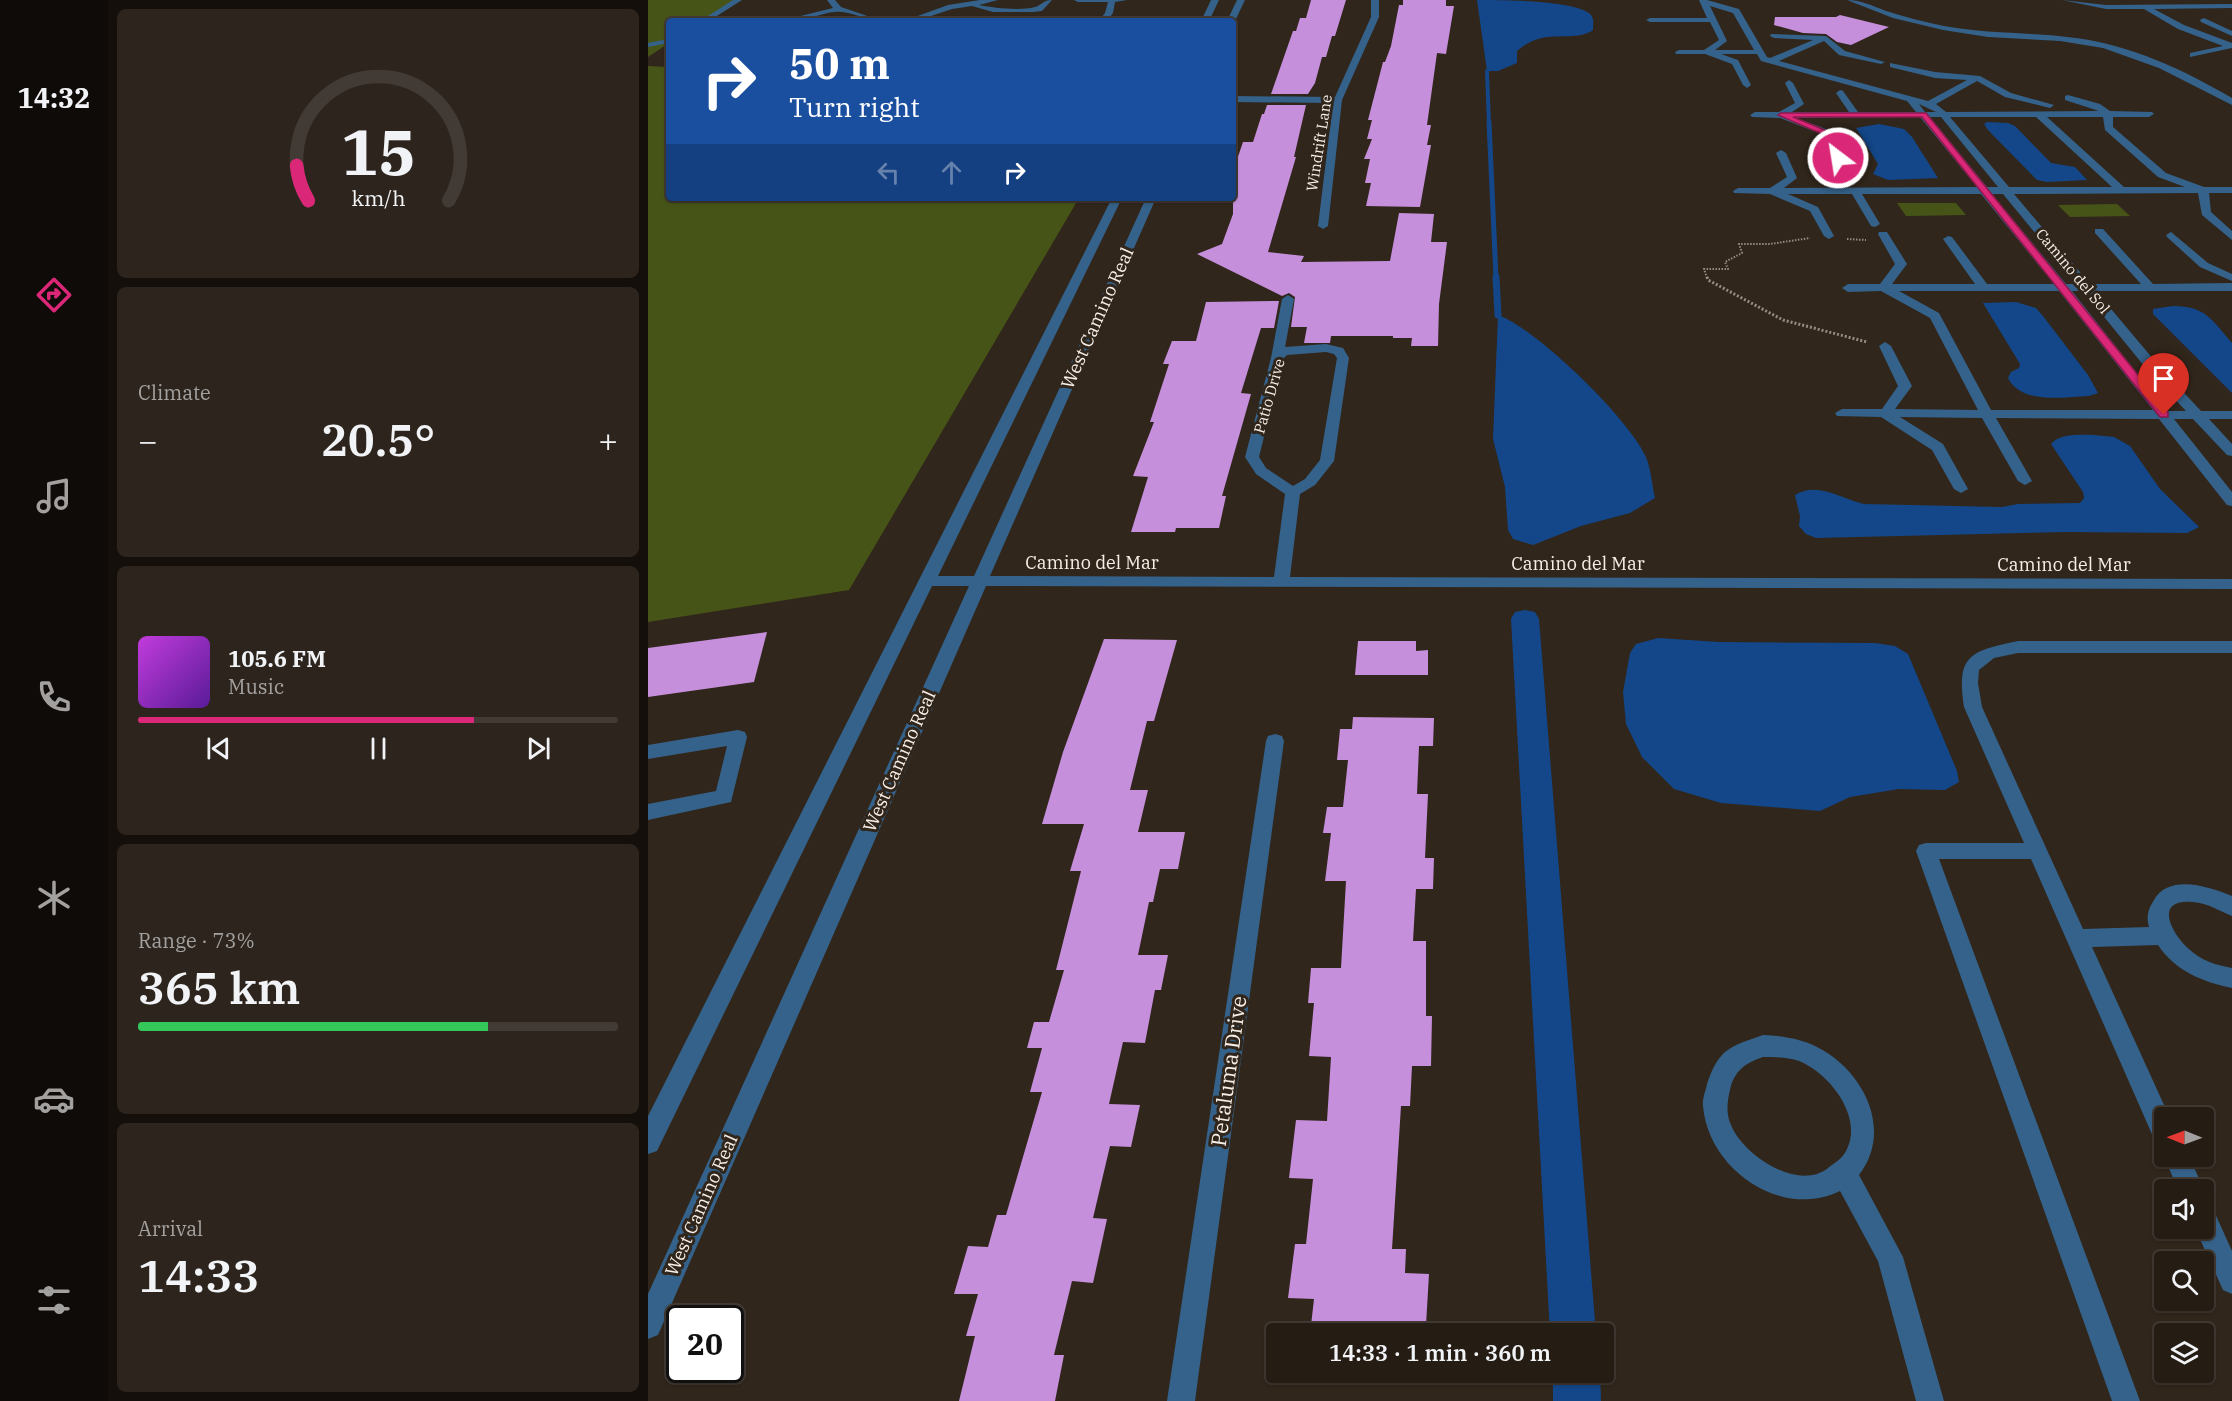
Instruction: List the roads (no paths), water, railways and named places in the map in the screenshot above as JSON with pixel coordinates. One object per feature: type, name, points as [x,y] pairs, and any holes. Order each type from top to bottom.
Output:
[{"type":"street","points":[[709,18],[738,0]]},
{"type":"street","points":[[831,0],[838,9]]},
{"type":"street","points":[[918,18],[967,3],[994,0]]},
{"type":"street","points":[[967,3],[993,10],[1025,11],[1039,9],[1048,0]]},
{"type":"street","points":[[1078,0],[1123,0]]},
{"type":"street","points":[[1206,18],[1215,0]]},
{"type":"street","points":[[1232,18],[1241,0]]},
{"type":"street","name":"Windrift Lane","points":[[1323,226],[1338,102],[1375,17],[1375,0]]},
{"type":"street","points":[[1851,0],[1882,13],[1973,33],[2064,38],[2112,48],[2198,83],[2232,102]]},
{"type":"street","points":[[2067,0],[2106,7],[2232,6]]},
{"type":"street","points":[[2135,0],[2181,27],[2232,46]]},
{"type":"street","points":[[2175,0],[2204,20],[2232,34]]},
{"type":"street","points":[[1105,18],[1112,1]]},
{"type":"street","points":[[1705,1],[1723,41],[1706,52]]},
{"type":"street","name":"Camino del Sol","points":[[1705,1],[1736,11],[1764,59],[1938,108],[2154,369],[2232,452]]},
{"type":"street","points":[[797,18],[838,9],[868,18]]},
{"type":"street","points":[[2204,20],[2223,17]]},
{"type":"street","points":[[1650,20],[1712,20]]},
{"type":"street","points":[[1771,61],[1837,32]]},
{"type":"street","points":[[1774,36],[1826,38],[1842,53],[1881,62]]},
{"type":"street","points":[[648,45],[666,42]]},
{"type":"street","points":[[2193,55],[2232,46]]},
{"type":"street","points":[[1679,52],[1760,52]]},
{"type":"street","points":[[1706,52],[1735,62],[1747,85]]},
{"type":"street","points":[[1788,54],[1799,57]]},
{"type":"street","points":[[1893,66],[1935,75],[1977,78],[2008,95],[2050,105]]},
{"type":"street","points":[[1755,115],[1856,115],[1928,104],[1977,78]]},
{"type":"street","points":[[1781,115],[1800,104],[1789,83]]},
{"type":"street","points":[[1840,93],[1856,115]]},
{"type":"street","points":[[2068,98],[2097,106],[2108,114]]},
{"type":"street","points":[[1236,99],[1338,102]]},
{"type":"street","points":[[1236,106],[1338,102]]},
{"type":"street","name":"Camino del Sol","points":[[1928,104],[1985,190],[2232,502]]},
{"type":"street","points":[[2038,114],[2121,190]]},
{"type":"street","points":[[2108,114],[2108,128],[2162,175],[2203,190]]},
{"type":"street","points":[[1943,115],[2150,114]]},
{"type":"street","points":[[1781,115],[1822,131],[1838,158]]},
{"type":"street","points":[[1772,191],[1792,178],[1781,153]]},
{"type":"street","points":[[2203,190],[2206,213],[2232,237]]},
{"type":"street","points":[[1738,191],[2232,190]]},
{"type":"street","points":[[1772,191],[1814,209],[1829,236]]},
{"type":"street","points":[[1855,191],[1901,264],[1882,288]]},
{"type":"street","name":"West Camino Real","points":[[648,1142],[1115,201]]},
{"type":"street","name":"West Camino Real","points":[[648,1325],[1150,201]]},
{"type":"street","points":[[2099,231],[2150,287]]},
{"type":"street","points":[[2171,235],[2204,265],[2232,278]]},
{"type":"street","points":[[1948,239],[1983,287]]},
{"type":"street","points":[[1848,288],[2232,287]]},
{"type":"street","points":[[1882,288],[1935,316],[1986,414],[2025,481]]},
{"type":"street","points":[[1277,358],[1288,299]]},
{"type":"street","points":[[1885,346],[1905,386],[1885,414]]},
{"type":"street","name":"Patio Drive","points":[[1326,348],[1339,351],[1343,358],[1327,461],[1310,482],[1293,492],[1261,471],[1252,457],[1277,358],[1283,351],[1326,348]]},
{"type":"street","points":[[1842,413],[2232,415]]},
{"type":"street","points":[[1885,414],[1938,447],[1961,489]]},
{"type":"street","points":[[1281,582],[1293,492]]},
{"type":"street","name":"Camino del Mar","points":[[925,581],[2232,584]]},
{"type":"street","points":[[2154,1110],[1973,707],[1969,683],[1971,667],[1989,653],[2018,646],[2232,647]]},
{"type":"street","points":[[648,752],[738,736],[724,797],[648,812]]},
{"type":"street","name":"Petaluma Drive","points":[[1181,1401],[1275,741]]},
{"type":"street","points":[[2038,851],[1926,852],[2126,1401]]},
{"type":"street","points":[[2232,907],[2210,897],[2193,893],[2177,894],[2165,900],[2158,910],[2158,923],[2164,936],[2168,944],[2182,958],[2200,969],[2232,978]]},
{"type":"street","points":[[2077,938],[2164,936]]},
{"type":"street","points":[[1763,1046],[1794,1049],[1810,1054],[1832,1069],[1849,1088],[1860,1111],[1863,1135],[1858,1157],[1845,1174],[1825,1185],[1801,1188],[1776,1183],[1753,1171],[1733,1153],[1720,1131],[1714,1108],[1716,1086],[1726,1067],[1742,1053],[1763,1046]]},
{"type":"street","points":[[1845,1174],[1890,1257],[1930,1401]]},
{"type":"street","points":[[2213,1239],[2232,1281]]},
{"type":"water","points":[[1477,0],[1567,5],[1589,13],[1593,21],[1593,30],[1581,35],[1535,40],[1517,51],[1517,63],[1498,71],[1487,71]]},
{"type":"water","points":[[1987,122],[2008,123],[2015,126],[2051,163],[2075,167],[2087,180],[2047,182],[2037,180],[1988,130],[1984,124]]},
{"type":"water","points":[[1879,124],[1904,129],[1912,137],[1938,178],[1888,180],[1873,174],[1878,164],[1856,128]]},
{"type":"water","points":[[2016,302],[2036,308],[2088,375],[2098,393],[2089,396],[2044,398],[2033,396],[2014,387],[2008,378],[2011,372],[2019,368],[2020,364],[1983,303]]},
{"type":"water","points":[[2173,306],[2201,312],[2213,321],[2232,343],[2232,393],[2153,314],[2153,309]]},
{"type":"water","points":[[1498,315],[1515,324],[1557,356],[1602,399],[1621,421],[1646,457],[1655,498],[1630,513],[1581,526],[1533,545],[1513,539],[1508,530],[1505,487],[1493,439]]},
{"type":"water","points":[[2065,436],[2114,437],[2130,446],[2160,489],[2199,527],[2187,533],[2067,532],[1816,538],[1806,534],[1799,526],[1800,516],[1795,495],[1812,490],[1830,492],[1864,504],[2002,507],[2018,504],[2080,503],[2084,498],[2083,492],[2051,444]]},
{"type":"water","points":[[1658,638],[1719,642],[1875,643],[1895,646],[1908,654],[1957,771],[1959,782],[1945,790],[1899,789],[1850,797],[1820,811],[1721,803],[1674,789],[1642,757],[1626,724],[1623,692],[1630,653],[1636,644]]},
{"type":"waterway","points":[[1487,71],[1489,124]]},
{"type":"waterway","points":[[1489,122],[1496,278]]},
{"type":"waterway","points":[[1496,277],[1498,315]]},
{"type":"waterway","points":[[1525,619],[1572,1323]]},
{"type":"waterway","points":[[1576,1383],[1577,1401]]}]
